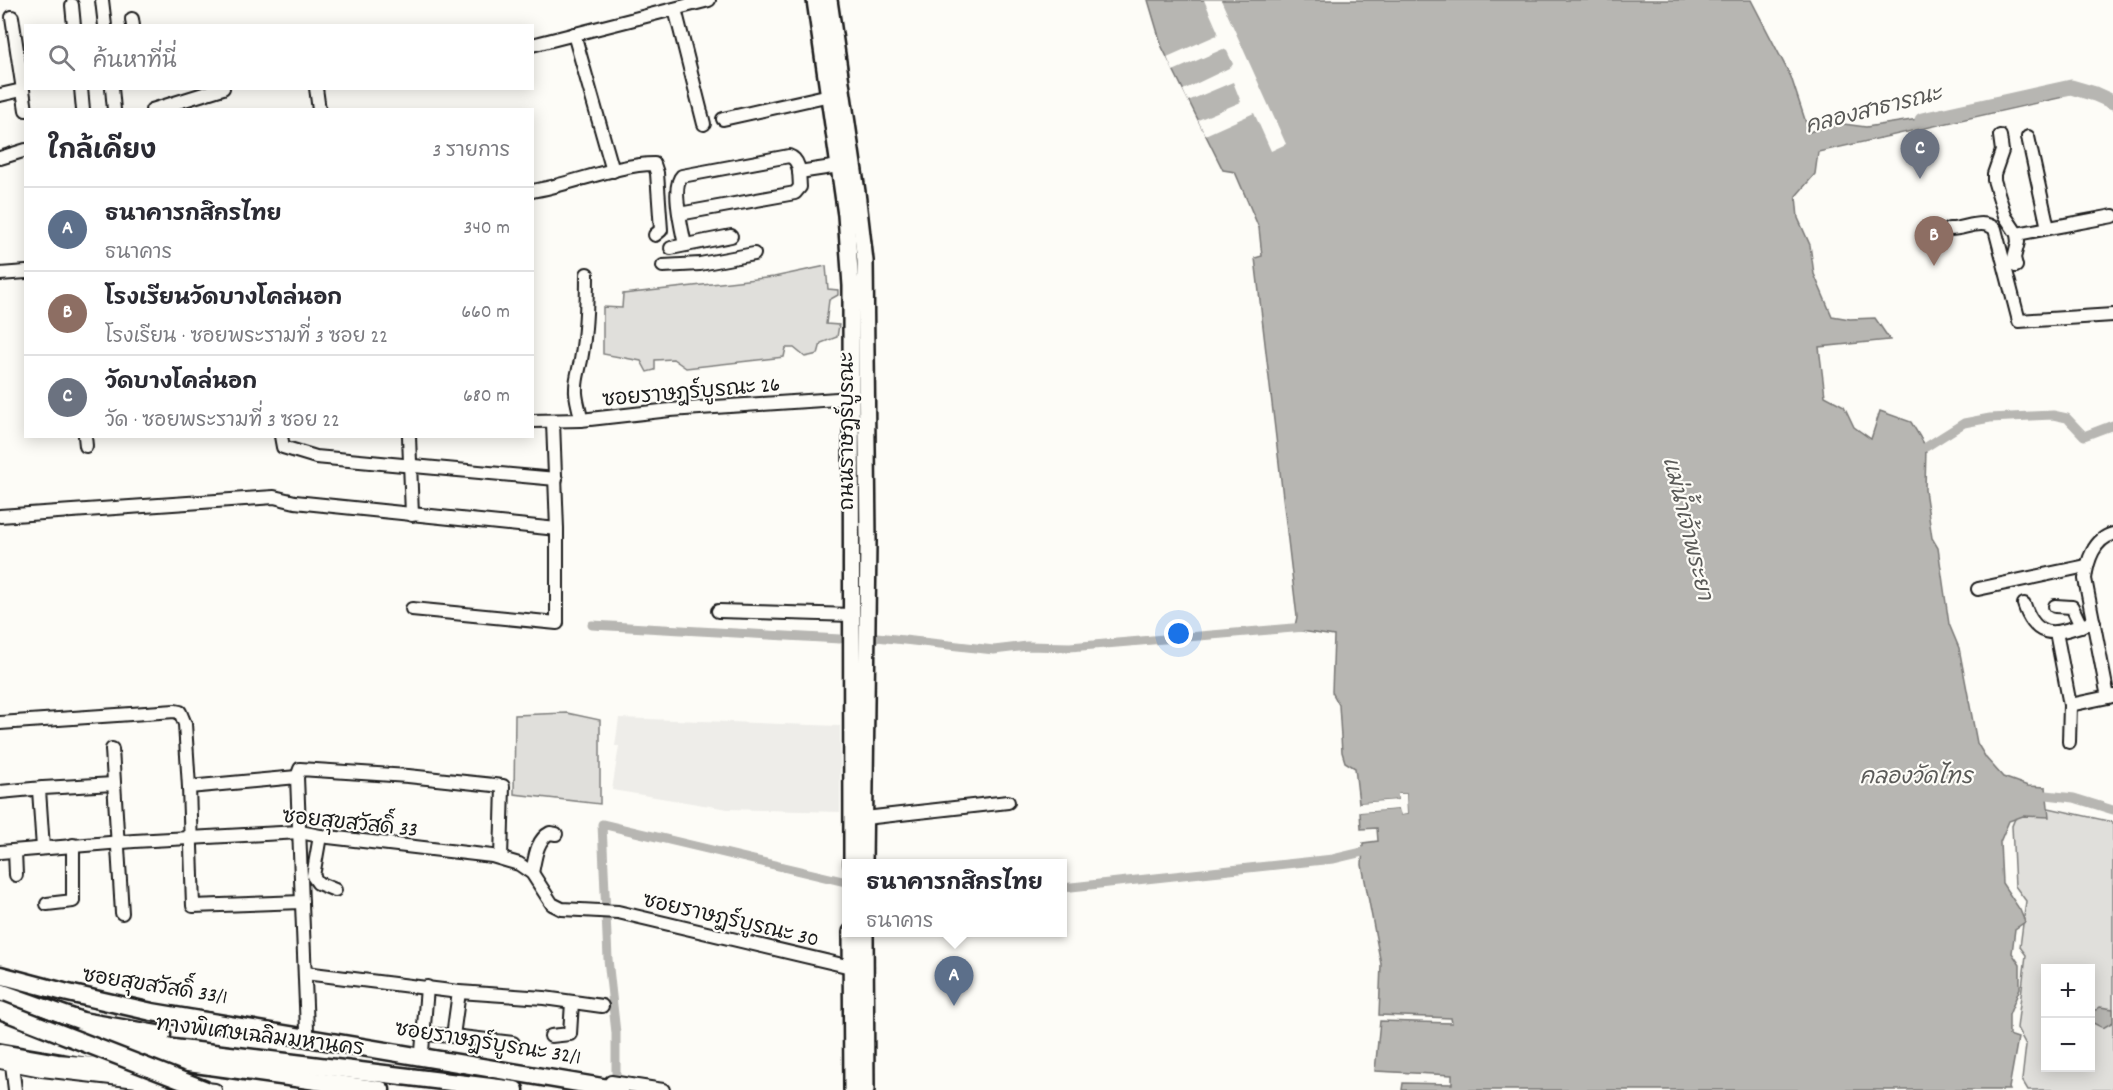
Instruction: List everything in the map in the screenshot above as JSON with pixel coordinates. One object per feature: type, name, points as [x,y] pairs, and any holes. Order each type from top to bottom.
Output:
[{"type":"highway","points":[[2,972],[53,990],[152,1012],[620,1090]]},
{"type":"highway","points":[[0,992],[50,1011],[94,1024],[161,1035],[230,1054]]},
{"type":"highway","points":[[0,1010],[206,1090]]},
{"type":"highway","name":"ทางพิเศษเฉลิมมหานคร","points":[[0,1022],[97,1045],[260,1074],[381,1090]]},
{"type":"highway","name":"ทางพิเศษเฉลิมมหานคร","points":[[0,1034],[97,1045],[230,1054],[516,1090]]},
{"type":"highway","points":[[4,1060],[153,1071],[260,1074]]},
{"type":"main road","name":"ถนนราษฎร์บูรณะ","points":[[815,0],[830,94],[849,263],[852,398],[852,859]]},
{"type":"main road","name":"ถนนราษฎร์บูรณะ","points":[[829,0],[856,181],[865,261],[868,541],[864,859]]},
{"type":"main road","points":[[851,937],[852,1090]]},
{"type":"main road","points":[[864,937],[866,1090]]},
{"type":"street","points":[[102,0],[105,24]]},
{"type":"street","points":[[534,44],[709,0]]},
{"type":"street","points":[[72,5],[74,24]]},
{"type":"street","points":[[675,9],[704,124]]},
{"type":"street","points":[[12,17],[26,108]]},
{"type":"street","points":[[574,34],[613,171]]},
{"type":"street","points":[[0,95],[22,90]]},
{"type":"street","points":[[81,90],[83,108]]},
{"type":"street","points":[[112,90],[114,108]]},
{"type":"street","points":[[161,108],[218,90]]},
{"type":"street","points":[[316,90],[319,108]]},
{"type":"street","points":[[723,119],[830,94]]},
{"type":"street","points":[[2000,136],[2002,151],[1994,180],[2005,216],[2016,234],[2018,242],[2014,258],[2016,266]]},
{"type":"street","points":[[2028,137],[2048,228]]},
{"type":"street","points":[[0,158],[24,151]]},
{"type":"street","points":[[679,214],[795,193],[800,187],[796,162],[789,156],[682,176],[677,182],[679,214],[685,245]]},
{"type":"street","points":[[534,190],[554,187],[613,171],[655,165],[661,230],[655,235]]},
{"type":"street","points":[[799,172],[839,166]]},
{"type":"street","points":[[2016,234],[2113,216]]},
{"type":"street","points":[[1948,229],[1984,224],[1995,229],[2019,321],[2113,315]]},
{"type":"street","points":[[671,248],[731,236]]},
{"type":"street","points":[[663,266],[700,264],[754,254]]},
{"type":"street","points":[[0,274],[24,272]]},
{"type":"street","points":[[581,420],[580,405],[575,390],[576,375],[581,361],[587,274]]},
{"type":"street","name":"ซอยราษฎร์บูรณะ 26","points":[[534,421],[581,420],[852,398]]},
{"type":"street","points":[[412,609],[556,623],[557,529],[553,422]]},
{"type":"street","points":[[281,438],[283,447],[316,457],[556,479]]},
{"type":"street","points":[[409,438],[412,515]]},
{"type":"street","points":[[0,516],[274,497],[296,502],[557,529]]},
{"type":"street","points":[[2070,705],[2111,696],[2087,624],[2085,579],[2086,566],[2098,542],[2113,534]]},
{"type":"street","points":[[1978,589],[2086,566]]},
{"type":"street","points":[[2024,604],[2028,616],[2043,632],[2056,632],[2087,624]]},
{"type":"street","points":[[2055,606],[2072,607],[2087,624]]},
{"type":"street","points":[[718,611],[852,615]]},
{"type":"street","points":[[2056,632],[2070,705],[2069,742]]},
{"type":"street","points":[[0,723],[180,712],[183,716],[189,787],[191,904],[194,907],[302,902]]},
{"type":"street","points":[[112,749],[122,913]]},
{"type":"street","points":[[307,1030],[298,772],[303,768],[503,786],[501,858]]},
{"type":"street","points":[[189,787],[297,777]]},
{"type":"street","points":[[0,792],[114,784]]},
{"type":"street","points":[[43,788],[38,794],[43,848]]},
{"type":"street","points":[[865,818],[1008,802]]},
{"type":"street","name":"ซอยสุขสวัสดิ์ 33","points":[[0,852],[191,837],[300,832],[501,858],[519,864],[532,873]]},
{"type":"street","points":[[532,873],[542,840],[550,833],[556,834]]},
{"type":"street","points":[[320,836],[313,876],[318,883],[335,890]]},
{"type":"street","points":[[47,904],[73,901],[73,845]]},
{"type":"street","points":[[15,851],[16,875]]},
{"type":"street","name":"ซอยราษฎร์บูรณะ 30","points":[[532,873],[552,904],[562,909],[618,912],[851,966]]},
{"type":"street","name":"ซอยสุขสวัสดิ์ 33/1","points":[[2,972],[34,985],[307,1030]]},
{"type":"street","points":[[305,973],[459,992],[544,998],[602,1006]]},
{"type":"street","points":[[419,1051],[424,1034],[424,987]]},
{"type":"street","points":[[419,1051],[424,987]]},
{"type":"street","points":[[453,1036],[459,992]]},
{"type":"street","points":[[551,1036],[570,1034],[572,1002]]},
{"type":"street","name":"ซอยราษฎร์บูรณะ 32/1","points":[[307,1030],[419,1051],[663,1090]]},
{"type":"street","points":[[424,1034],[513,1043]]},
{"type":"street","points":[[15,1090],[4,1060],[172,1088],[215,1090]]},
{"type":"shaded area","points":[[826,266],[828,289],[838,290],[838,295],[829,300],[826,324],[839,325],[837,337],[821,343],[818,354],[805,357],[794,348],[786,348],[784,357],[686,368],[673,359],[655,360],[655,370],[647,372],[641,361],[603,354],[603,307],[622,308],[623,294],[774,277]]},
{"type":"shaded area","points":[[567,713],[600,720],[600,804],[514,794],[515,715]]},
{"type":"shaded area","points":[[619,718],[840,726],[840,812],[728,809],[612,790],[619,746],[615,746]]},
{"type":"shaded area","points":[[2044,807],[2113,822],[2113,1090],[2028,1090],[2022,1080],[2026,1045],[2017,1028],[2026,955],[2020,947],[2026,901],[2015,886],[2012,826],[2016,816]]},
{"type":"water","name":"แม่น้ำเจ้าพระยา","points":[[1148,0],[1751,0],[1791,77],[1809,132],[1836,123],[1866,127],[2063,97],[1818,152],[1815,174],[1796,196],[1798,218],[1810,245],[1814,274],[1832,316],[1850,319],[1875,318],[1890,340],[1819,347],[1825,396],[1844,406],[1854,427],[1871,439],[1880,411],[1911,422],[1926,447],[1925,490],[1932,538],[1938,548],[1949,624],[1959,648],[1977,743],[1986,758],[2003,777],[2028,786],[2046,787],[2049,817],[2023,816],[2009,821],[2000,842],[2002,883],[2025,922],[2015,929],[2012,953],[2020,965],[2020,988],[2009,1015],[2009,1035],[2018,1038],[2010,1090],[1402,1090],[1403,1083],[1452,1084],[1452,1075],[1375,1071],[1380,1021],[1452,1023],[1451,1018],[1379,1015],[1381,964],[1362,865],[1363,843],[1378,841],[1377,828],[1361,829],[1360,812],[1400,809],[1401,815],[1407,814],[1406,794],[1399,794],[1398,800],[1359,803],[1355,768],[1345,762],[1342,752],[1339,705],[1332,692],[1334,636],[1294,630],[1297,617],[1255,258],[1262,256],[1259,228],[1235,172],[1223,170],[1162,47]]},
{"type":"water","points":[[2100,1007],[2113,1009],[2113,1022],[2103,1028],[2095,1024],[2096,1010]]},
{"type":"pier","points":[[1204,0],[1221,0],[1286,144],[1271,151],[1254,113],[1205,135],[1198,120],[1241,102],[1233,82],[1188,101],[1183,90],[1231,67],[1233,64],[1227,51],[1223,49],[1173,71],[1167,57],[1217,35],[1218,32]]},
{"type":"pier","points":[[1398,794],[1406,794],[1407,814],[1401,815],[1399,809],[1360,812],[1360,809],[1400,806],[1404,811],[1403,797],[1399,803],[1359,806],[1359,803],[1398,800]]},
{"type":"waterway","name":"คลองสาธารณะ","points":[[1922,120],[2071,87],[2113,102]]},
{"type":"waterway","points":[[1926,447],[1964,423],[1990,418],[2053,415],[2067,418],[2084,436],[2113,425]]},
{"type":"waterway","points":[[592,625],[840,639]]},
{"type":"waterway","points":[[877,637],[994,650],[1027,646],[1070,647],[1305,627]]},
{"type":"waterway","name":"คลองวัดไทร","points":[[2037,794],[2074,798],[2113,810]]},
{"type":"waterway","points":[[616,1074],[616,1033],[608,959],[602,824],[842,881]]},
{"type":"waterway","points":[[1067,887],[1333,859],[1375,849]]},
{"type":"place","name":"วัดบางโคล่นอก","points":[[1920,179]]},
{"type":"place","name":"โรงเรียนวัดบางโคล่นอก","points":[[1934,266]]},
{"type":"place","name":"ธนาคารกสิกรไทย","points":[[954,1006]]}]
